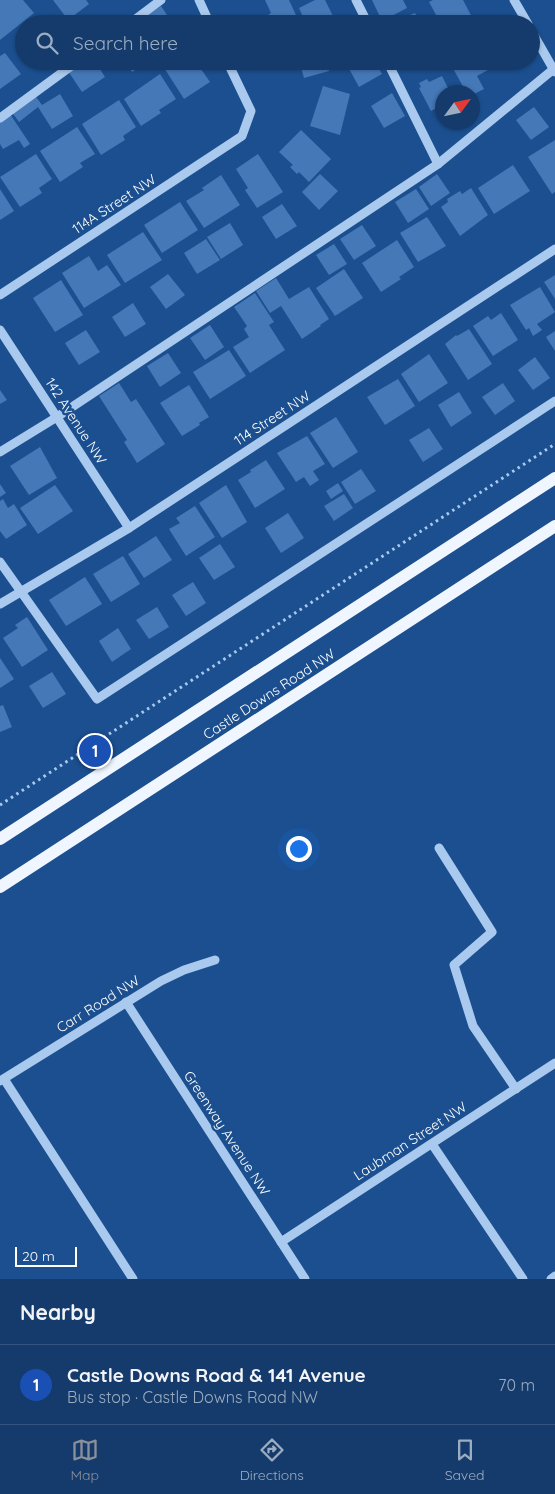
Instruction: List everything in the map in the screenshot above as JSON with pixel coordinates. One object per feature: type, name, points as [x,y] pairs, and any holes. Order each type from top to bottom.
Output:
[{"type":"main road","name":"Castle Downs Road NW","points":[[0,839],[555,478]]},
{"type":"main road","name":"Castle Downs Road NW","points":[[0,887],[555,526]]},
{"type":"street","points":[[141,15],[161,0]]},
{"type":"street","points":[[199,0],[206,15]]},
{"type":"street","points":[[356,0],[364,15]]},
{"type":"street","points":[[514,0],[523,15]]},
{"type":"street","points":[[0,452],[57,417],[438,164],[554,70],[540,46]]},
{"type":"street","points":[[0,118],[66,70]]},
{"type":"street","name":"114A Street NW","points":[[0,295],[242,136],[251,111],[232,70]]},
{"type":"street","points":[[391,70],[438,164]]},
{"type":"street","name":"114 Street NW","points":[[0,604],[129,528],[555,250]]},
{"type":"street","name":"142 Avenue NW","points":[[0,330],[129,528]]},
{"type":"street","points":[[0,562],[97,699],[555,401]]},
{"type":"street","points":[[439,848],[492,932],[454,965],[473,1026],[516,1088]]},
{"type":"street","name":"Carr Road NW","points":[[2,1080],[161,981],[184,970],[214,960]]},
{"type":"street","name":"Greenway Avenue NW","points":[[126,1002],[305,1279]]},
{"type":"street","name":"Laubman Street NW","points":[[281,1242],[555,1063]]},
{"type":"street","points":[[2,1080],[133,1279]]},
{"type":"street","points":[[432,1144],[523,1279]]},
{"type":"street","points":[[551,1279],[555,1276]]},
{"type":"path","points":[[0,805],[555,444]]},
{"type":"building","points":[[0,0],[23,0],[34,13],[31,15],[15,15],[15,28],[0,40]]},
{"type":"building","points":[[53,0],[86,0],[89,4],[75,15],[64,15]]},
{"type":"building","points":[[265,0],[289,0],[296,15],[268,15],[271,13]]},
{"type":"building","points":[[315,0],[325,0],[332,15],[302,15],[299,8]]},
{"type":"building","points":[[372,0],[403,0],[407,8],[394,15],[379,15]]},
{"type":"building","points":[[433,0],[463,0],[471,15],[436,15],[429,2]]},
{"type":"building","points":[[161,6],[167,15],[148,15]]},
{"type":"building","points":[[5,53],[15,66],[15,70],[18,70],[21,74],[0,89],[0,56]]},
{"type":"building","points":[[101,70],[105,77],[82,92],[68,71]]},
{"type":"building","points":[[165,70],[202,70],[210,82],[184,99]]},
{"type":"building","points":[[302,70],[329,70],[329,71],[304,78]]},
{"type":"building","points":[[350,70],[380,70],[382,74],[359,87]]},
{"type":"building","points":[[454,70],[488,70],[477,76],[484,89],[480,91],[480,85],[462,85]]},
{"type":"building","points":[[160,74],[176,99],[159,110],[161,113],[141,126],[124,99]]},
{"type":"building","points":[[442,76],[446,85],[435,85],[435,109],[431,111],[419,88],[421,87],[419,83],[427,79],[429,82]]},
{"type":"building","points":[[323,86],[350,94],[340,135],[310,126]]},
{"type":"building","points":[[392,93],[405,116],[384,128],[371,106]]},
{"type":"building","points":[[34,94],[42,105],[60,94],[73,116],[52,129],[38,107],[19,122],[11,111]]},
{"type":"building","points":[[119,100],[136,127],[123,136],[125,140],[101,155],[82,124]]},
{"type":"building","points":[[534,107],[549,127],[531,140],[516,120]]},
{"type":"building","points":[[10,114],[30,144],[24,148],[19,140],[3,149],[0,144],[0,120]]},
{"type":"building","points":[[77,127],[95,154],[80,163],[83,167],[60,182],[40,151]]},
{"type":"building","points":[[301,130],[331,159],[309,182],[299,172],[297,174],[290,167],[293,165],[279,152]]},
{"type":"building","points":[[555,140],[555,192],[552,194],[528,157]]},
{"type":"building","points":[[36,154],[52,179],[39,188],[42,193],[20,207],[0,177]]},
{"type":"building","points":[[258,154],[283,192],[257,208],[245,190],[248,188],[236,169]]},
{"type":"building","points":[[513,165],[530,191],[494,214],[478,188]]},
{"type":"building","points":[[320,174],[338,191],[319,210],[302,192]]},
{"type":"building","points":[[437,174],[450,193],[431,206],[419,187]]},
{"type":"building","points":[[221,175],[240,205],[204,228],[186,201],[204,190],[202,188]]},
{"type":"building","points":[[471,188],[488,215],[460,236],[441,207],[448,202],[447,199],[460,191],[462,194]]},
{"type":"building","points":[[0,189],[14,211],[0,220]]},
{"type":"building","points":[[416,189],[429,209],[408,223],[395,202]]},
{"type":"building","points":[[180,202],[198,230],[162,253],[144,225]]},
{"type":"building","points":[[282,204],[297,226],[276,239],[262,217]]},
{"type":"building","points":[[427,217],[446,246],[418,262],[400,233]]},
{"type":"building","points":[[230,223],[243,245],[221,259],[207,237]]},
{"type":"building","points":[[362,225],[376,246],[354,260],[340,239]]},
{"type":"building","points":[[143,232],[162,260],[125,283],[107,255]]},
{"type":"building","points":[[206,239],[220,260],[197,274],[184,253]]},
{"type":"building","points":[[397,240],[414,267],[399,277],[401,279],[381,292],[362,263]]},
{"type":"building","points":[[334,244],[347,264],[329,275],[316,255]]},
{"type":"building","points":[[89,256],[98,271],[107,265],[121,285],[84,308],[62,273]]},
{"type":"building","points":[[344,269],[363,298],[335,316],[316,288]]},
{"type":"building","points":[[168,274],[185,295],[166,309],[150,287]]},
{"type":"building","points":[[555,275],[555,299],[544,282]]},
{"type":"building","points":[[276,278],[289,299],[309,287],[329,319],[302,339],[281,306],[270,313],[256,291]]},
{"type":"building","points":[[61,280],[83,315],[55,332],[33,298]]},
{"type":"building","points":[[540,287],[555,312],[537,324],[542,330],[533,336],[529,328],[526,330],[510,305]]},
{"type":"building","points":[[255,293],[274,322],[269,325],[285,350],[250,373],[233,347],[249,337],[244,329],[247,326],[234,307]]},
{"type":"building","points":[[133,303],[146,324],[125,337],[112,317]]},
{"type":"building","points":[[501,313],[518,340],[493,356],[473,326],[488,316],[491,320]]},
{"type":"building","points":[[210,325],[224,347],[205,360],[190,338]]},
{"type":"building","points":[[469,329],[492,364],[468,380],[445,344],[456,335]]},
{"type":"building","points":[[86,330],[100,352],[79,365],[65,343]]},
{"type":"building","points":[[555,331],[555,351],[546,337]]},
{"type":"building","points":[[229,350],[246,376],[210,399],[193,372]]},
{"type":"building","points":[[168,353],[181,373],[160,387],[147,366]]},
{"type":"building","points":[[429,354],[448,383],[419,402],[401,374]]},
{"type":"building","points":[[535,357],[550,378],[533,390],[518,370]]},
{"type":"building","points":[[398,379],[415,406],[385,425],[367,397]]},
{"type":"building","points":[[119,383],[131,402],[136,399],[165,444],[137,463],[124,442],[127,440],[99,396]]},
{"type":"building","points":[[503,383],[515,401],[495,415],[482,397]]},
{"type":"building","points":[[189,385],[209,417],[182,436],[160,403]]},
{"type":"building","points":[[0,390],[7,400],[0,404]]},
{"type":"building","points":[[459,392],[472,413],[451,427],[438,405]]},
{"type":"building","points":[[336,417],[358,452],[333,468],[310,433]]},
{"type":"building","points":[[429,428],[443,449],[423,462],[409,440]]},
{"type":"building","points":[[307,436],[325,464],[313,471],[319,480],[310,486],[304,477],[296,482],[277,453]]},
{"type":"building","points":[[40,447],[57,478],[29,495],[10,466]]},
{"type":"building","points":[[266,460],[285,489],[255,508],[238,480]]},
{"type":"building","points":[[361,469],[376,491],[355,504],[341,482]]},
{"type":"building","points":[[338,483],[343,491],[331,499],[326,491]]},
{"type":"building","points":[[0,484],[6,493],[0,497]]},
{"type":"building","points":[[55,485],[73,511],[38,534],[20,508]]},
{"type":"building","points":[[226,485],[247,522],[222,538],[199,503]]},
{"type":"building","points":[[344,494],[353,508],[334,521],[324,506]]},
{"type":"building","points":[[3,499],[8,508],[14,504],[27,525],[6,539],[0,531],[0,501]]},
{"type":"building","points":[[195,506],[215,537],[186,556],[169,529],[180,523],[176,518]]},
{"type":"building","points":[[288,513],[304,538],[281,553],[265,528]]},
{"type":"building","points":[[156,536],[172,560],[144,578],[128,554]]},
{"type":"building","points":[[220,544],[235,567],[214,580],[199,558]]},
{"type":"building","points":[[123,556],[140,584],[111,602],[93,574]]},
{"type":"building","points":[[85,577],[102,604],[66,626],[49,600]]},
{"type":"building","points":[[193,582],[206,603],[186,616],[172,595]]},
{"type":"building","points":[[157,607],[169,627],[149,639],[136,620]]},
{"type":"building","points":[[27,617],[48,650],[22,667],[3,638],[18,628],[15,625]]},
{"type":"building","points":[[118,628],[131,649],[112,662],[99,641]]},
{"type":"building","points":[[0,658],[14,679],[0,688]]},
{"type":"building","points":[[52,672],[66,694],[43,708],[29,686]]},
{"type":"building","points":[[3,705],[12,727],[0,732],[0,706]]},
{"type":"place","name":"Castle Downs Road & 141 Avenue","points":[[95,751]]}]
